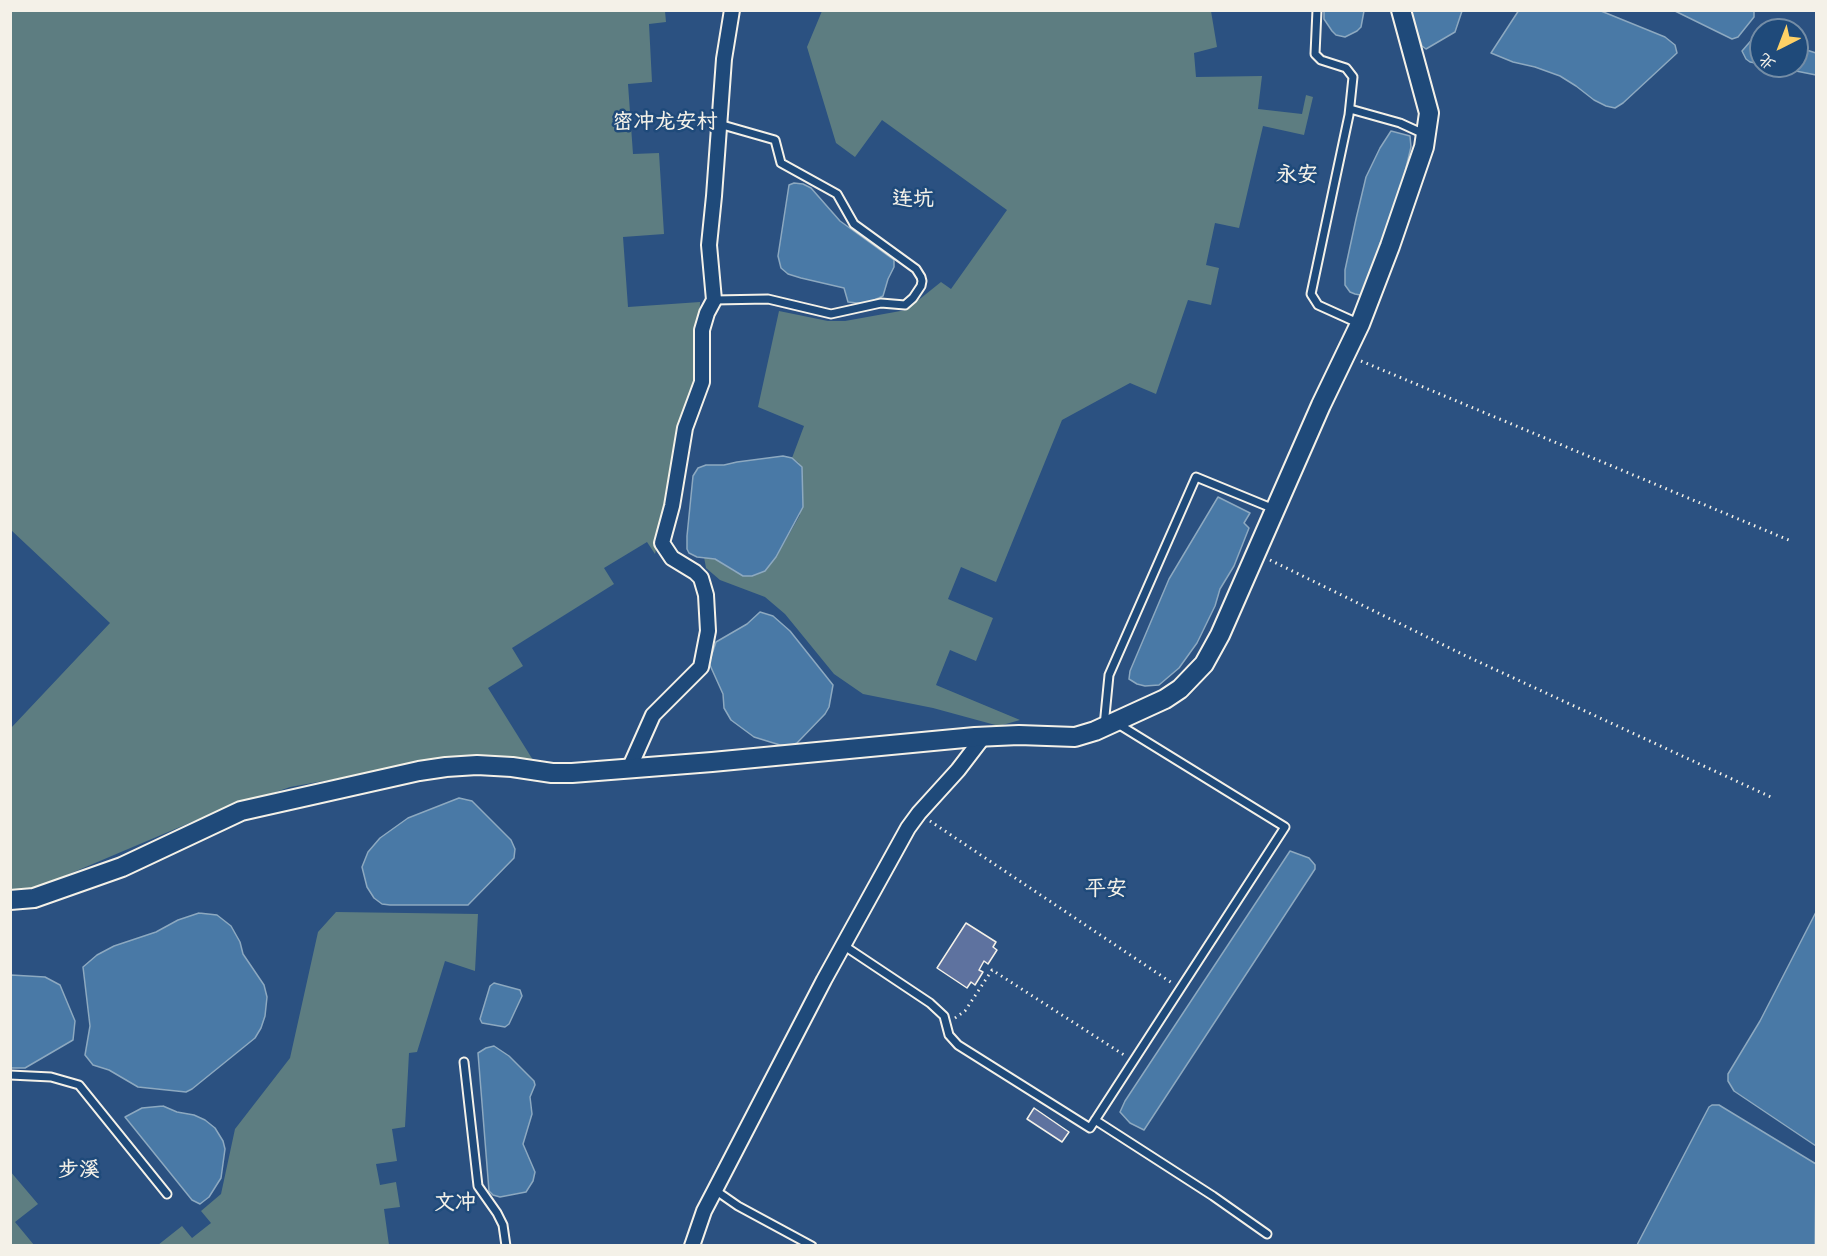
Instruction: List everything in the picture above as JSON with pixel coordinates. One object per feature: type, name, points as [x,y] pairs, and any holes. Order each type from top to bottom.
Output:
[{"type":"street","points":[[629,769],[653,715],[701,667],[708,631],[705,586],[699,574],[672,558],[662,543],[672,506],[685,428],[702,382],[702,330],[714,300],[709,244],[724,59],[732,10]]},
{"type":"street","points":[[10,900],[34,898],[122,867],[241,811],[446,767],[477,765],[552,773],[629,769],[984,736],[1075,737],[1165,699],[1192,679],[1204,664],[1220,635],[1360,324],[1394,235],[1424,147],[1429,113],[1401,10]]},
{"type":"street","points":[[692,1245],[704,1211],[843,945],[908,828],[984,736]]},
{"type":"lane","points":[[1317,10],[1315,54],[1321,60],[1342,66],[1351,72],[1353,77],[1350,109],[1311,294],[1318,305],[1360,324]]},
{"type":"lane","points":[[1350,109],[1400,123],[1426,135]]},
{"type":"lane","points":[[714,300],[768,299],[831,314],[881,303],[905,305],[914,298],[922,281],[916,269],[854,224],[837,194],[781,163],[775,140],[719,124]]},
{"type":"lane","points":[[843,945],[930,1003],[944,1016],[949,1035],[958,1045],[1090,1128],[1285,827],[1109,724],[1108,675],[1196,477],[1276,510]]},
{"type":"lane","points":[[464,1062],[478,1186],[503,1225],[506,1245]]},
{"type":"lane","points":[[10,1075],[51,1077],[79,1085],[167,1194]]},
{"type":"lane","points":[[1095,1120],[1213,1196],[1267,1234]]},
{"type":"lane","points":[[715,1190],[738,1206],[812,1245]]},
{"type":"path","points":[[1345,355],[1791,541]]},
{"type":"path","points":[[1256,554],[1466,656],[1773,798]]},
{"type":"path","points":[[919,813],[1180,989]]},
{"type":"path","points":[[946,1025],[965,1011],[992,970],[1134,1061]]},
{"type":"green space","points":[[11,11],[665,11],[666,22],[649,24],[652,82],[628,84],[633,154],[659,153],[664,234],[623,237],[628,307],[700,302],[698,373],[655,554],[647,542],[604,568],[614,584],[512,648],[523,666],[488,688],[533,760],[458,757],[290,787],[194,821],[48,883],[11,893],[11,728],[110,623],[11,530]]},
{"type":"green space","points":[[822,11],[1211,11],[1217,47],[1194,53],[1196,77],[1262,76],[1258,109],[1302,114],[1306,95],[1313,97],[1304,135],[1263,126],[1239,228],[1215,223],[1206,265],[1219,268],[1211,305],[1188,300],[1156,394],[1130,383],[1062,420],[996,582],[961,567],[948,599],[993,618],[976,661],[950,650],[936,685],[1020,720],[999,726],[933,708],[863,694],[834,674],[785,614],[765,597],[720,580],[706,568],[704,557],[715,559],[735,572],[765,571],[776,557],[800,515],[799,463],[792,458],[804,426],[758,407],[779,311],[828,321],[845,321],[906,310],[941,282],[951,289],[1007,210],[882,120],[855,157],[836,143],[807,47]]},
{"type":"green space","points":[[336,912],[478,914],[475,971],[445,961],[417,1052],[409,1053],[405,1127],[392,1129],[397,1161],[376,1164],[380,1185],[396,1182],[400,1207],[384,1209],[389,1245],[158,1245],[182,1226],[192,1238],[211,1223],[201,1211],[221,1194],[235,1129],[290,1058],[318,932]]},
{"type":"green space","points":[[10,1171],[38,1204],[15,1222],[34,1245],[11,1245]]},
{"type":"water","points":[[1324,10],[1364,11],[1361,27],[1345,37],[1336,35],[1324,19]]},
{"type":"water","points":[[1519,10],[1601,11],[1665,37],[1675,45],[1677,53],[1623,103],[1615,108],[1606,106],[1560,76],[1491,53]]},
{"type":"water","points":[[1410,11],[1462,11],[1455,32],[1426,49],[1422,46]]},
{"type":"water","points":[[1675,11],[1754,11],[1754,17],[1749,18],[1749,23],[1738,37],[1732,39]]},
{"type":"water","points":[[1749,43],[1749,61],[1746,59],[1742,51]]},
{"type":"water","points":[[1809,51],[1816,53],[1816,75],[1809,74]]},
{"type":"water","points":[[1391,131],[1410,136],[1411,147],[1396,209],[1364,291],[1360,295],[1355,294],[1350,292],[1345,285],[1345,270],[1356,219],[1366,177]]},
{"type":"water","points":[[794,183],[811,188],[840,221],[894,260],[894,267],[883,296],[866,304],[848,302],[844,288],[788,274],[781,268],[778,256],[789,185]]},
{"type":"water","points":[[783,456],[792,458],[802,467],[803,507],[776,557],[765,571],[752,576],[743,576],[715,559],[697,557],[689,553],[687,536],[693,476],[698,468],[706,465],[724,465]]},
{"type":"water","points":[[1218,497],[1250,513],[1244,523],[1249,528],[1234,566],[1220,589],[1215,606],[1197,643],[1179,668],[1159,685],[1137,684],[1129,679],[1130,671],[1169,579]]},
{"type":"water","points":[[760,612],[773,616],[790,631],[833,685],[829,707],[825,714],[797,743],[789,746],[754,737],[731,720],[724,708],[723,694],[709,663],[716,642],[747,624]]},
{"type":"water","points":[[459,798],[472,801],[511,840],[515,849],[514,858],[468,905],[390,905],[382,904],[374,898],[367,887],[362,867],[368,852],[380,838],[408,818]]},
{"type":"water","points":[[1290,851],[1309,858],[1315,865],[1315,869],[1144,1130],[1130,1123],[1120,1112],[1125,1101]]},
{"type":"water","points":[[1816,912],[1816,1146],[1734,1091],[1728,1081],[1728,1074],[1760,1021]]},
{"type":"water","points":[[199,913],[217,915],[231,926],[240,942],[243,954],[264,985],[267,997],[265,1016],[255,1038],[186,1092],[138,1087],[109,1070],[93,1065],[85,1055],[90,1026],[83,967],[97,955],[114,946],[156,932],[178,920]]},
{"type":"water","points":[[11,975],[45,977],[60,985],[75,1021],[73,1040],[25,1068],[11,1068]]},
{"type":"water","points":[[494,983],[520,990],[522,996],[509,1024],[505,1027],[482,1023],[480,1019],[490,986]]},
{"type":"water","points":[[494,1046],[509,1056],[534,1081],[535,1085],[530,1097],[532,1114],[523,1144],[535,1172],[533,1181],[526,1192],[500,1197],[489,1191],[478,1053]]},
{"type":"water","points":[[1712,1105],[1719,1105],[1816,1164],[1815,1245],[1637,1245]]},
{"type":"water","points":[[163,1106],[205,1120],[215,1128],[223,1141],[225,1149],[221,1178],[209,1197],[200,1204],[192,1200],[125,1117],[142,1108]]},
{"type":"building","points":[[966,923],[996,942],[993,947],[997,950],[988,964],[984,961],[979,970],[983,972],[975,985],[971,982],[967,988],[937,968]]},
{"type":"building","points":[[1034,1108],[1069,1132],[1062,1142],[1027,1119]]},
{"type":"district","name":"密冲龙安村","points":[[665,125]]},
{"type":"district","name":"永安","points":[[1297,178]]},
{"type":"district","name":"连坑","points":[[913,202]]},
{"type":"district","name":"平安","points":[[1106,892]]},
{"type":"district","name":"步溪","points":[[79,1173]]},
{"type":"district","name":"文冲","points":[[455,1206]]}]
